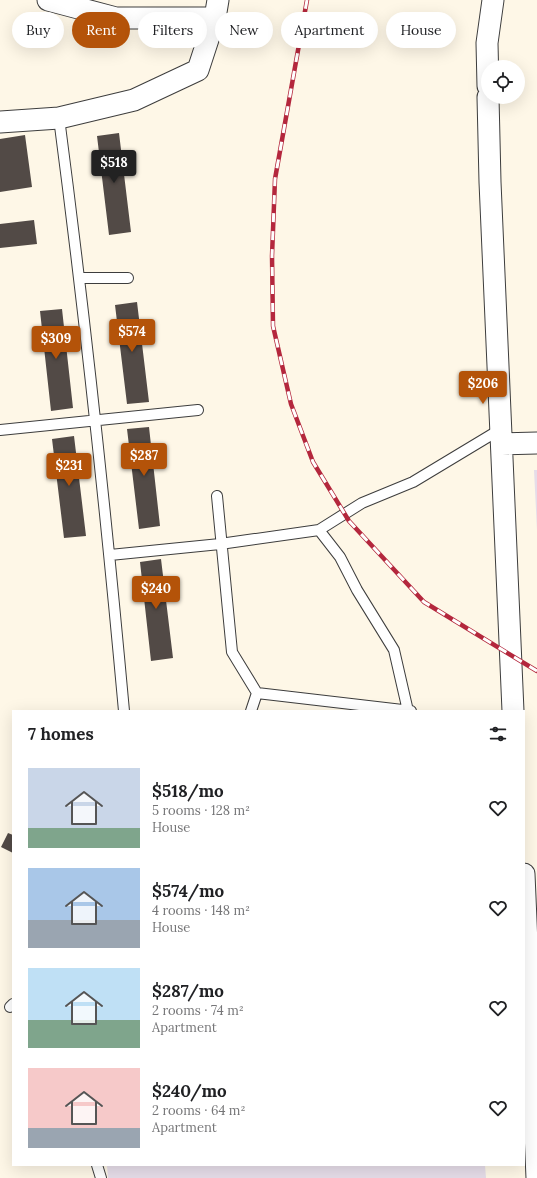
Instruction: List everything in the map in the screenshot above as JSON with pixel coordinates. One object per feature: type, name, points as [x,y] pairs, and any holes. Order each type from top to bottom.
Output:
[{"type":"street","points":[[0,122],[59,118],[134,100],[198,70],[217,9],[116,18],[48,0]]},
{"type":"street","points":[[482,0],[487,60]]},
{"type":"street","points":[[487,43],[493,0]]},
{"type":"street","points":[[488,104],[490,182],[513,710]]},
{"type":"street","points":[[501,436],[537,443]]},
{"type":"street","points":[[525,897],[537,1178]]},
{"type":"lane","points":[[59,118],[80,278],[110,555],[124,710]]},
{"type":"lane","points":[[80,278],[128,278]]},
{"type":"lane","points":[[0,430],[198,410]]},
{"type":"lane","points":[[110,555],[220,544],[319,530],[362,503],[413,482],[501,436]]},
{"type":"lane","points":[[217,496],[220,544],[232,652],[257,693],[251,710]]},
{"type":"lane","points":[[319,530],[340,557],[357,590],[394,650],[410,710]]},
{"type":"lane","points":[[257,693],[402,710]]},
{"type":"lane","points":[[97,1166],[101,1178]]},
{"type":"shaded area","points":[[534,470],[537,470],[537,530]]},
{"type":"shaded area","points":[[107,1166],[485,1166],[486,1178],[108,1178]]},
{"type":"building","points":[[119,133],[131,232],[109,235],[97,136]]},
{"type":"building","points":[[25,135],[32,187],[0,192],[0,139]]},
{"type":"building","points":[[34,220],[37,244],[0,248],[0,224]]},
{"type":"building","points":[[137,302],[149,402],[127,404],[115,305]]},
{"type":"building","points":[[62,309],[73,408],[51,411],[40,311]]},
{"type":"building","points":[[149,427],[160,526],[139,529],[127,429]]},
{"type":"building","points":[[74,436],[86,536],[64,538],[52,439]]},
{"type":"building","points":[[161,559],[173,658],[151,661],[140,562]]},
{"type":"building","points":[[8,833],[12,835],[12,852],[1,847]]},
{"type":"railway","points":[[307,0],[275,179],[272,256],[273,326],[291,404],[313,462],[349,521],[424,602],[537,671]]}]
